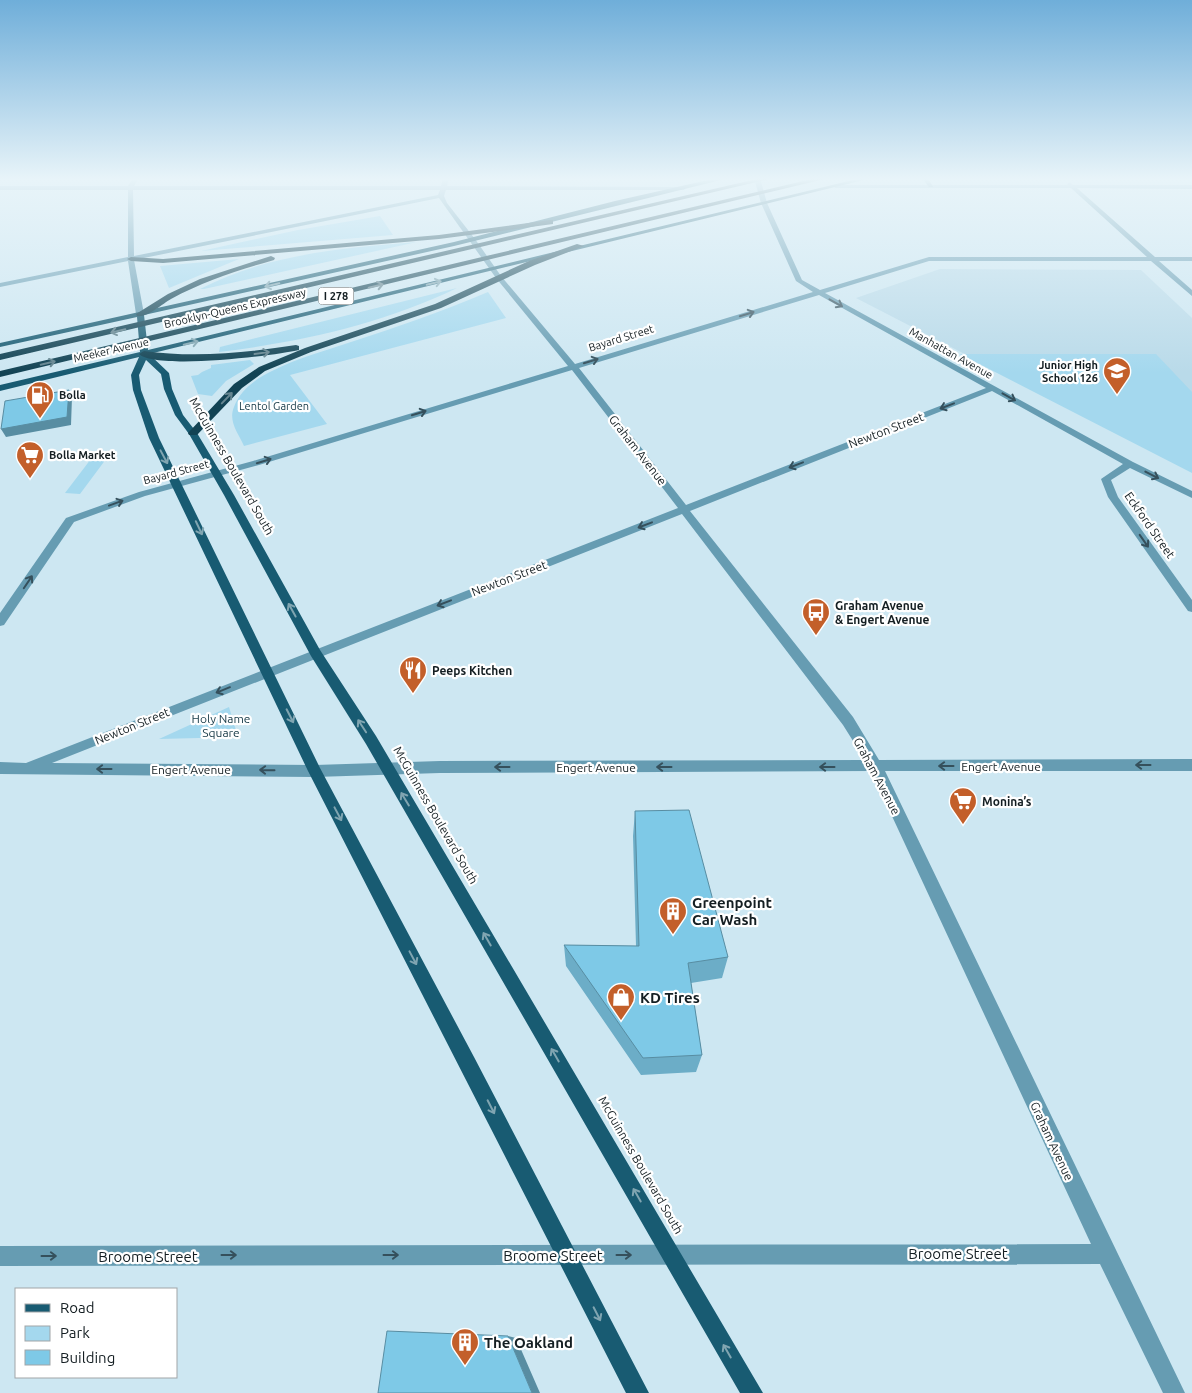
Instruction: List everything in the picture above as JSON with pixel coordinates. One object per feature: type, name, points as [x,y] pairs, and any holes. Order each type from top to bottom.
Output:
[{"type":"highway","points":[[131,259],[163,261],[362,243]]},
{"type":"highway","name":"Brooklyn-Queens Expressway","points":[[0,357],[495,243]]},
{"type":"highway","name":"Brooklyn-Queens Expressway","points":[[0,374],[553,243]]},
{"type":"highway","points":[[193,433],[238,386],[253,374],[308,350],[415,315],[546,258],[590,243]]},
{"type":"highway","points":[[140,314],[176,293],[235,268],[280,256],[331,246]]},
{"type":"highway","points":[[144,354],[184,358],[235,356],[296,348],[344,338]]},
{"type":"main road","points":[[0,345],[459,243]]},
{"type":"main road","name":"Meeker Avenue","points":[[0,388],[599,243]]},
{"type":"main road","points":[[140,314],[144,354],[135,375],[137,390],[154,438],[178,484],[315,771],[638,1393]]},
{"type":"main road","name":"McGuinness Boulevard South","points":[[144,354],[165,373],[168,389],[179,415],[193,433],[315,653],[371,740],[752,1393]]},
{"type":"street","points":[[131,243],[131,259],[140,314]]},
{"type":"street","points":[[0,285],[210,243]]},
{"type":"street","name":"Graham Avenue","points":[[475,243],[492,269],[573,366],[848,721],[876,766],[1106,1254],[1174,1393]]},
{"type":"street","name":"Manhattan Avenue","points":[[782,243],[799,281],[817,293],[1130,464],[1192,495]]},
{"type":"street","points":[[1134,243],[1192,294]]},
{"type":"street","name":"Bayard Street","points":[[0,622],[70,520],[142,494],[216,474],[929,259],[1192,259]]},
{"type":"street","name":"Newton Street","points":[[25,768],[993,388]]},
{"type":"street","name":"Eckford Street","points":[[1130,464],[1106,479],[1113,497],[1192,608]]},
{"type":"street","name":"Engert Avenue","points":[[0,768],[315,771],[386,768],[1192,765]]},
{"type":"street","name":"Broome Street","points":[[0,1256],[1106,1254]]},
{"type":"shaded area","name":"Junior High School 126","points":[[940,269],[1141,270],[1192,318],[1192,471],[856,298]]},
{"type":"green space","points":[[238,243],[297,243],[201,251]]},
{"type":"green space","points":[[412,243],[200,289],[226,277],[279,260],[361,247]]},
{"type":"green space","points":[[239,259],[169,288],[160,266]]},
{"type":"green space","points":[[457,288],[400,312],[341,330],[280,343],[219,352],[220,347]]},
{"type":"green space","name":"Lentol Garden","points":[[488,292],[506,318],[290,375],[327,424],[244,446],[233,422],[232,412],[240,395],[261,377],[301,358],[403,325]]},
{"type":"green space","points":[[960,354],[1156,354],[1192,392],[1192,473]]},
{"type":"green space","points":[[250,360],[254,364],[226,381],[212,396],[198,394],[191,376],[198,375],[211,368],[211,365]]},
{"type":"green space","points":[[97,451],[112,451],[80,494],[65,493]]},
{"type":"green space","name":"Holy Name Square","points":[[229,707],[238,737],[159,739]]},
{"type":"building","points":[[69,390],[67,417],[1,429],[5,401]]},
{"type":"building","name":"Greenpoint Car Wash","points":[[689,810],[728,957],[688,963],[702,1055],[643,1058],[564,945],[639,946],[635,811]]},
{"type":"building","name":"The Oakland","points":[[387,1331],[508,1336],[532,1393],[378,1393]]},
{"type":"place","name":"Junior High School 126","points":[[1117,395]]},
{"type":"place","name":"Bolla","points":[[40,419]]},
{"type":"place","name":"Bolla Market","points":[[30,479]]},
{"type":"place","name":"Graham Avenue & Engert Avenue","points":[[816,636]]},
{"type":"place","name":"Peeps Kitchen","points":[[413,694]]},
{"type":"place","name":"Monina’s","points":[[963,825]]},
{"type":"place","name":"Greenpoint Car Wash","points":[[673,935]]},
{"type":"place","name":"KD Tires","points":[[621,1021]]},
{"type":"place","name":"The Oakland","points":[[465,1366]]}]
